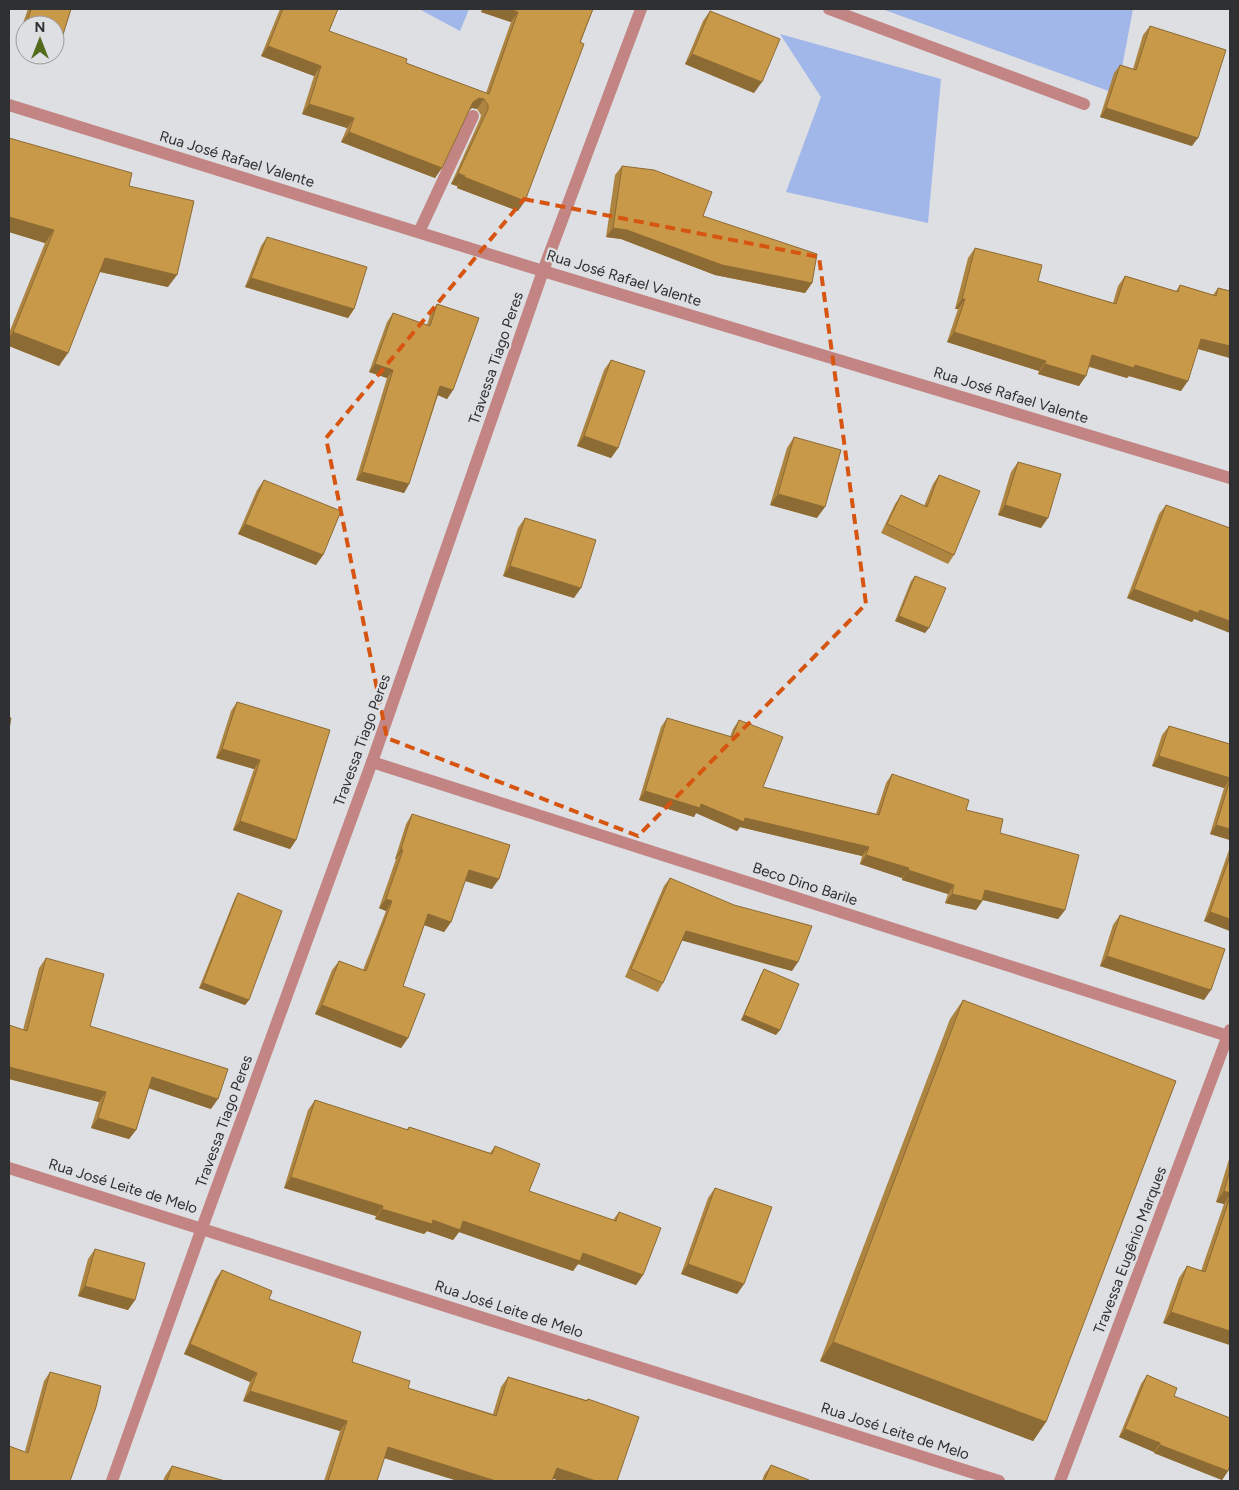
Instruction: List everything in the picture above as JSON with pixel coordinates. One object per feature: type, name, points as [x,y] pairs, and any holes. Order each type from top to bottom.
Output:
[{"type":"street","name":"Travessa Tiago Peres","points":[[112,1481],[372,762],[543,271],[641,9]]},
{"type":"street","points":[[829,9],[1084,104]]},
{"type":"street","name":"Rua José Rafael Valente","points":[[9,105],[543,271],[1230,478]]},
{"type":"street","points":[[419,232],[473,116]]},
{"type":"street","name":"Beco Dino Barile","points":[[372,762],[1229,1033]]},
{"type":"street","name":"Travessa Eugênio Marques","points":[[1060,1481],[1229,1033]]},
{"type":"street","name":"Rua José Leite de Melo","points":[[9,1168],[999,1481]]},
{"type":"highlighted area","points":[[524,199],[819,257],[866,604],[638,836],[387,738],[326,438]]},
{"type":"shaded area","points":[[419,9],[469,9],[460,31]]},
{"type":"shaded area","points":[[882,9],[1133,9],[1117,94]]},
{"type":"shaded area","points":[[780,34],[941,79],[928,223],[786,192],[821,97]]},
{"type":"building","points":[[31,9],[71,9],[65,28],[65,15],[29,15]]},
{"type":"building","points":[[283,9],[338,9],[329,31],[407,59],[406,63],[489,94],[518,12],[508,9],[593,9],[580,42],[584,44],[525,201],[458,173],[488,109],[484,99],[479,98],[473,102],[442,168],[349,132],[354,118],[309,104],[321,66],[268,46]]},
{"type":"building","points":[[710,11],[780,39],[762,82],[692,54]]},
{"type":"building","points":[[1150,26],[1226,50],[1198,138],[1106,108],[1120,65],[1136,70]]},
{"type":"building","points":[[9,138],[132,173],[129,186],[194,201],[177,275],[105,258],[68,353],[13,332],[54,230],[9,217]]},
{"type":"building","points":[[622,166],[654,170],[712,192],[703,216],[817,254],[812,283],[722,265],[627,230],[613,228]]},
{"type":"building","points":[[267,237],[367,267],[354,309],[251,278]]},
{"type":"building","points":[[975,248],[1042,265],[1038,281],[1116,304],[1125,276],[1178,292],[1180,285],[1216,296],[1218,288],[1230,291],[1230,346],[1201,339],[1188,381],[1135,365],[1134,368],[1092,355],[1086,376],[1045,364],[1046,361],[954,332],[965,299],[962,299]]},
{"type":"building","points":[[437,304],[479,318],[453,390],[440,386],[409,484],[362,472],[393,370],[375,364],[393,313],[430,326]]},
{"type":"building","points":[[611,360],[645,371],[618,448],[584,436]]},
{"type":"building","points":[[794,437],[841,450],[825,507],[778,494]]},
{"type":"building","points":[[1018,462],[1061,474],[1048,518],[1005,505]]},
{"type":"building","points":[[939,475],[980,491],[954,555],[887,524],[901,495],[927,507]]},
{"type":"building","points":[[264,480],[341,511],[323,555],[245,524]]},
{"type":"building","points":[[1166,505],[1230,528],[1230,621],[1200,610],[1198,613],[1134,589]]},
{"type":"building","points":[[525,518],[596,540],[581,588],[510,566]]},
{"type":"building","points":[[915,576],[946,588],[929,628],[899,616]]},
{"type":"building","points":[[237,702],[330,730],[296,840],[240,821],[260,760],[222,749]]},
{"type":"building","points":[[667,718],[732,737],[739,720],[783,737],[763,787],[879,815],[892,774],[969,800],[966,810],[1003,819],[1000,833],[1079,855],[1065,910],[985,890],[982,901],[952,894],[954,885],[908,870],[909,868],[866,855],[869,847],[745,818],[744,822],[701,804],[700,808],[645,791]]},
{"type":"building","points":[[1169,726],[1230,744],[1230,778],[1159,756]]},
{"type":"building","points":[[1230,780],[1230,829],[1216,825]]},
{"type":"building","points":[[412,814],[510,845],[499,879],[469,870],[451,922],[428,914],[403,986],[425,994],[408,1038],[322,1005],[339,961],[366,971],[392,901],[386,899],[403,850],[401,849]]},
{"type":"building","points":[[1230,856],[1230,919],[1210,912]]},
{"type":"building","points":[[670,878],[734,905],[812,926],[798,962],[686,931],[663,983],[631,969]]},
{"type":"building","points":[[238,893],[282,911],[249,1000],[203,983]]},
{"type":"building","points":[[1120,915],[1225,949],[1211,990],[1107,956]]},
{"type":"building","points":[[46,958],[104,974],[90,1026],[228,1069],[218,1099],[152,1077],[136,1130],[98,1118],[106,1092],[9,1067],[9,1025],[27,1031]]},
{"type":"building","points":[[764,969],[799,984],[780,1030],[744,1015]]},
{"type":"building","points":[[963,1000],[1176,1081],[1046,1422],[833,1342]]},
{"type":"building","points":[[315,1100],[408,1130],[409,1127],[492,1154],[495,1146],[540,1164],[529,1191],[616,1221],[619,1212],[661,1228],[643,1275],[583,1253],[580,1261],[463,1221],[460,1230],[433,1220],[432,1224],[382,1209],[383,1206],[291,1177]]},
{"type":"building","points":[[1230,1170],[1230,1193],[1224,1191]]},
{"type":"building","points":[[715,1188],[772,1207],[744,1284],[688,1264]]},
{"type":"building","points":[[1230,1197],[1230,1331],[1171,1312],[1187,1266],[1205,1272]]},
{"type":"building","points":[[95,1249],[145,1263],[135,1300],[85,1286]]},
{"type":"building","points":[[222,1270],[272,1291],[269,1299],[361,1332],[352,1362],[410,1381],[408,1388],[496,1416],[508,1377],[587,1401],[588,1399],[639,1417],[617,1481],[596,1481],[557,1468],[552,1481],[496,1481],[388,1447],[377,1481],[328,1481],[347,1421],[250,1391],[257,1373],[190,1344]]},
{"type":"building","points":[[50,1372],[101,1386],[96,1407],[70,1481],[9,1481],[9,1446],[28,1453]]},
{"type":"building","points":[[1147,1375],[1177,1388],[1174,1396],[1230,1418],[1230,1465],[1228,1471],[1160,1445],[1160,1443],[1125,1429]]},
{"type":"building","points":[[771,1465],[809,1480],[764,1481]]},
{"type":"building","points":[[172,1466],[225,1481],[167,1481]]}]
